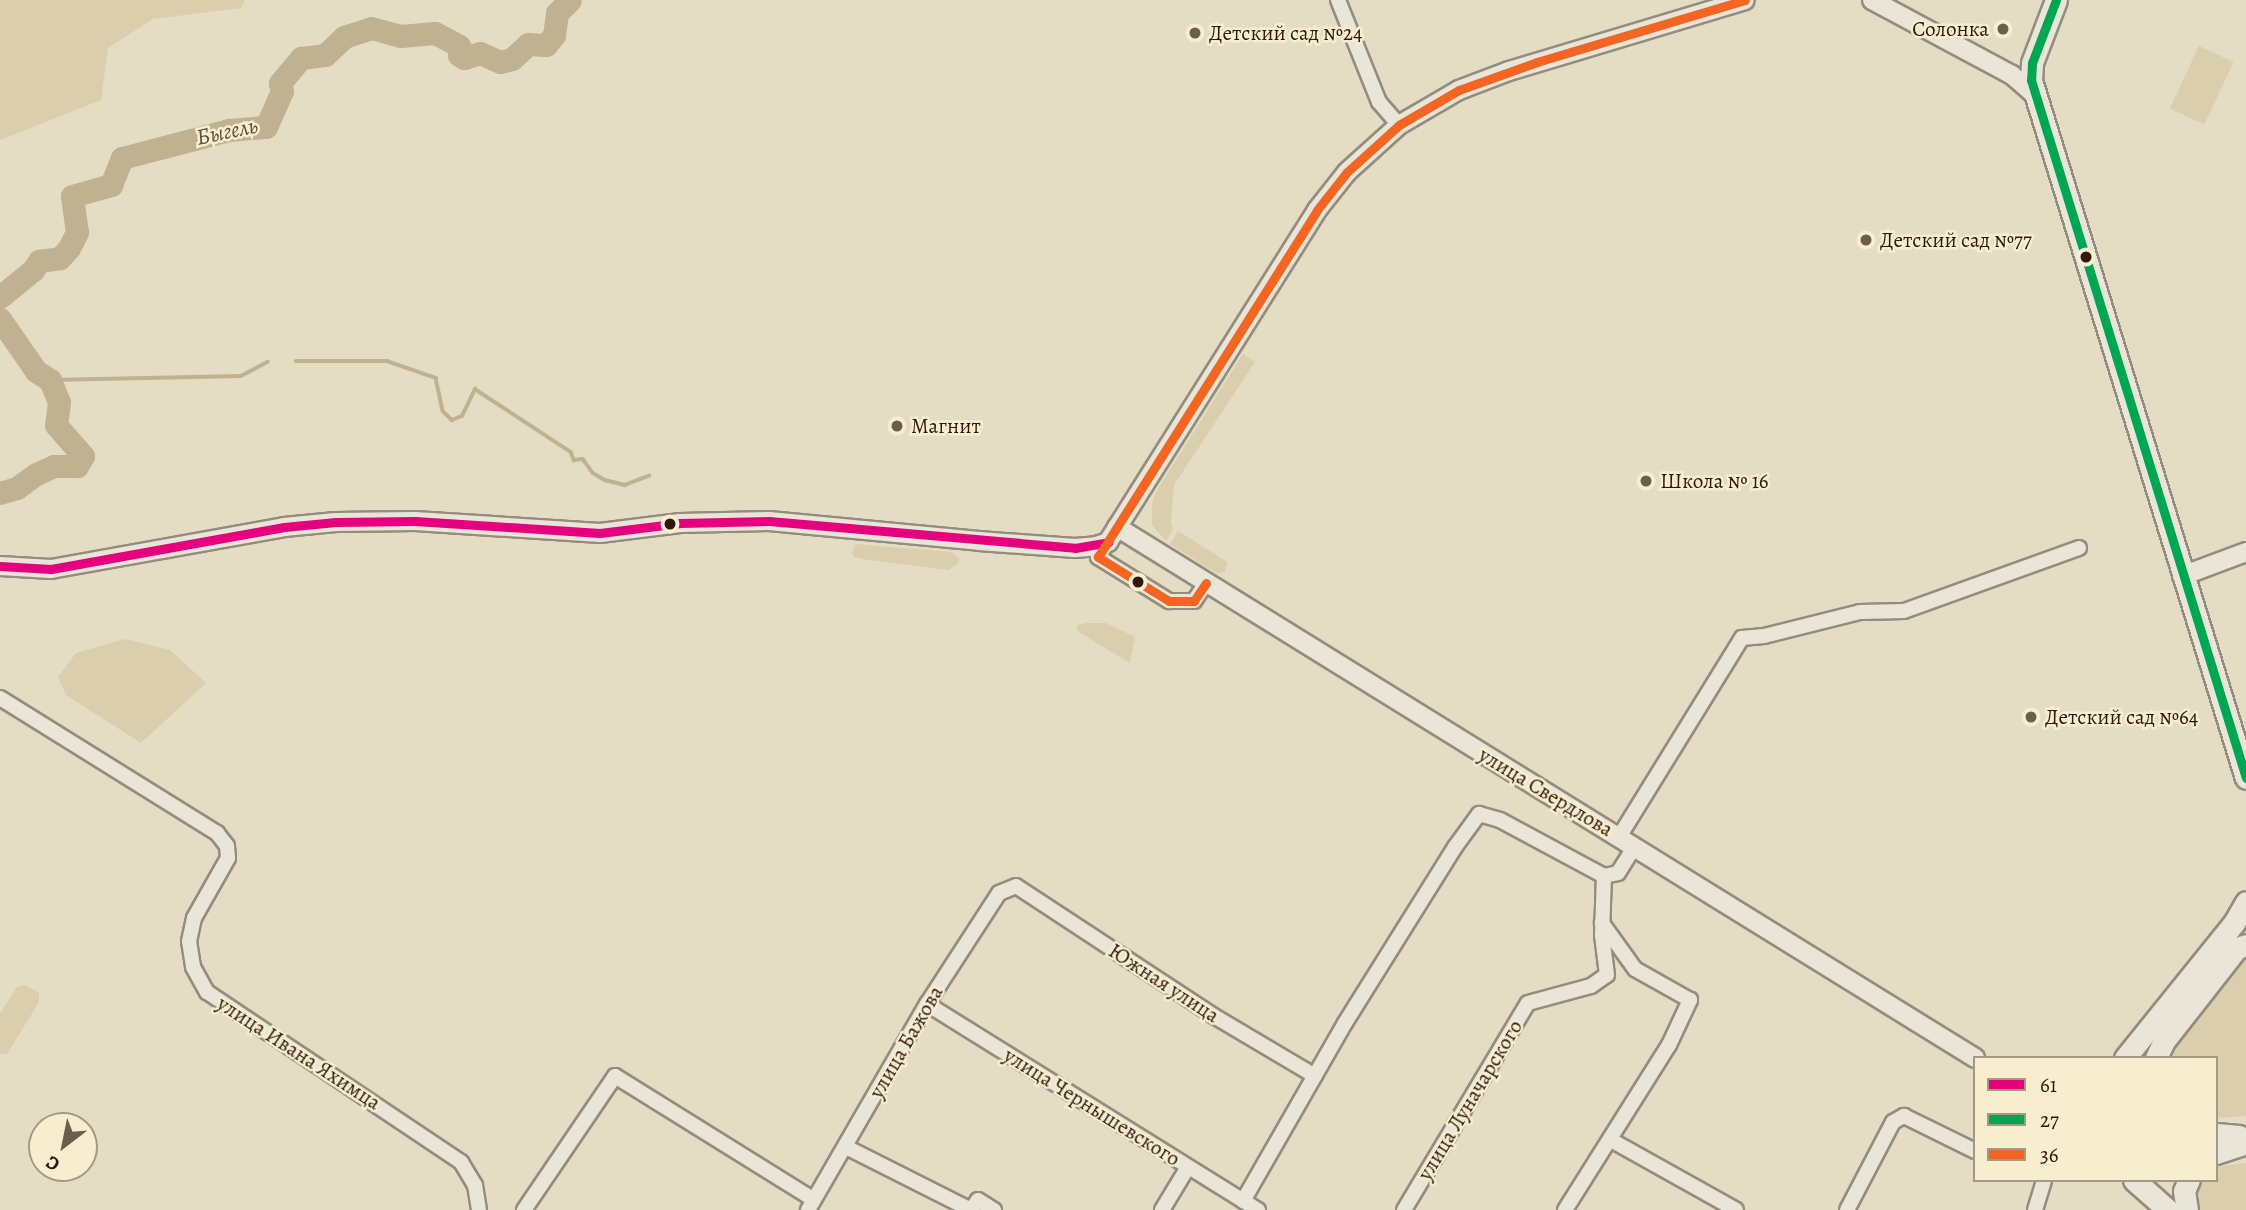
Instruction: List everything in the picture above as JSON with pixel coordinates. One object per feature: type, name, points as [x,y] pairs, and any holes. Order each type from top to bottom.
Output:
[{"type":"main road","points":[[2056,0],[2032,63],[2031,80],[2246,778]]},
{"type":"main road","points":[[2127,1056],[2234,923],[2246,902]]},
{"type":"main road","points":[[2157,1056],[2164,1041],[2237,948],[2246,945]]},
{"type":"main road","points":[[2218,1136],[2244,1138]]},
{"type":"main road","points":[[2218,1152],[2244,1138]]},
{"type":"main road","points":[[2136,1182],[2168,1210]]},
{"type":"main road","points":[[2187,1210],[2184,1191],[2188,1182]]},
{"type":"street","points":[[1338,0],[1379,102],[1399,125]]},
{"type":"street","points":[[1206,583],[1194,601],[1169,601],[1098,557],[1317,210],[1348,172],[1399,125],[1459,90],[1509,71],[1745,0]]},
{"type":"street","points":[[1872,0],[2012,75],[2036,96]]},
{"type":"street","points":[[0,566],[51,569],[284,527],[336,522],[415,521],[600,533],[680,523],[769,521],[1075,548],[1112,534]]},
{"type":"street","name":"улица Свердлова","points":[[1112,534],[1206,583],[1973,1057]]},
{"type":"street","points":[[1619,837],[1742,638],[1764,636],[1860,612],[1904,611],[2079,548]]},
{"type":"street","points":[[2182,576],[2246,552]]},
{"type":"street","name":"улица Ивана Яхимца","points":[[0,698],[217,833],[227,846],[228,858],[194,918],[189,941],[193,967],[207,992],[461,1163],[475,1185],[479,1210]]},
{"type":"street","points":[[1244,1201],[1410,918],[1479,814],[1500,821],[1604,876],[1618,873],[1635,846]]},
{"type":"street","name":"улица Луначарского","points":[[1404,1210],[1528,1003],[1591,986],[1607,975],[1602,923],[1604,876]]},
{"type":"street","name":"улица Бажова","points":[[811,1205],[927,1004],[999,893],[1016,886]]},
{"type":"street","name":"Южная улица","points":[[1016,886],[1203,1009],[1315,1076]]},
{"type":"street","points":[[1565,1210],[1669,1045],[1690,1000],[1635,969],[1602,923]]},
{"type":"street","name":"улица Чернышевского","points":[[927,1004],[1258,1210]]},
{"type":"street","points":[[524,1210],[615,1076],[811,1205]]},
{"type":"street","points":[[1847,1210],[1892,1122],[1904,1116],[1973,1150]]},
{"type":"street","points":[[1611,1140],[1736,1210]]},
{"type":"street","points":[[846,1147],[973,1207],[993,1210]]},
{"type":"street","points":[[1162,1210],[1188,1167]]},
{"type":"street","points":[[2035,1210],[2043,1182]]},
{"type":"shaded area","points":[[0,0],[245,0],[241,8],[153,19],[108,48],[101,100],[0,140]]},
{"type":"shaded area","points":[[2199,46],[2233,62],[2204,125],[2170,109]]},
{"type":"shaded area","points":[[1243,354],[1255,362],[1174,485],[1171,522],[1173,529],[1166,541],[1152,525],[1152,503],[1157,490]]},
{"type":"shaded area","points":[[1178,531],[1227,562],[1225,572],[1216,573],[1170,544]]},
{"type":"shaded area","points":[[856,544],[951,552],[959,558],[958,563],[949,570],[862,559],[854,557],[852,553]]},
{"type":"shaded area","points":[[1106,623],[1135,637],[1130,663],[1077,631],[1077,625]]},
{"type":"shaded area","points":[[125,639],[170,650],[206,683],[141,743],[66,695],[58,677],[76,653]]},
{"type":"shaded area","points":[[2246,954],[2246,1116],[2218,1118],[2218,1056],[2165,1056]]},
{"type":"shaded area","points":[[25,985],[39,993],[39,1002],[7,1054],[0,1054],[0,1014],[17,987]]},
{"type":"shaded area","points":[[2246,1163],[2246,1210],[2190,1210],[2197,1182],[2218,1182],[2218,1167]]},
{"type":"waterway","name":"Быгель","points":[[0,297],[33,270],[39,261],[60,258],[69,248],[77,232],[72,196],[111,185],[122,158],[229,130],[266,127],[282,91],[280,83],[301,58],[325,55],[344,37],[371,28],[401,36],[435,33],[459,46],[459,55],[464,58],[480,53],[500,62],[512,59],[528,44],[546,45],[554,35],[557,13],[570,0]]},
{"type":"waterway","name":"Быгель","points":[[0,319],[36,371],[50,380],[59,402],[56,425],[83,456],[77,466],[54,466],[36,474],[17,488],[0,493]]},
{"type":"waterway","points":[[296,361],[387,361],[436,378],[443,411],[452,420],[462,416],[475,389],[571,452],[574,460],[583,459],[593,473],[605,480],[625,485],[649,476]]},
{"type":"waterway","points":[[50,380],[241,376],[267,362]]},
{"type":"transit line","name":"36","points":[[1206,583],[1194,601],[1169,601],[1098,557],[1317,210],[1347,172],[1399,125],[1459,90],[1537,62],[1745,0]]},
{"type":"transit line","name":"27","points":[[2056,0],[2032,63],[2031,80],[2246,778]]},
{"type":"transit line","name":"61","points":[[0,566],[51,569],[284,527],[336,522],[415,521],[600,533],[680,523],[769,521],[1075,548],[1108,542]]},
{"type":"place","name":"Солонка","points":[[2003,29]]},
{"type":"place","name":"Детский сад №24","points":[[1195,33]]},
{"type":"place","name":"Детский сад №77","points":[[1866,240]]},
{"type":"place","name":"Магнит","points":[[897,426]]},
{"type":"place","name":"Школа № 16","points":[[1646,481]]},
{"type":"place","name":"Детский сад №64","points":[[2031,717]]}]
